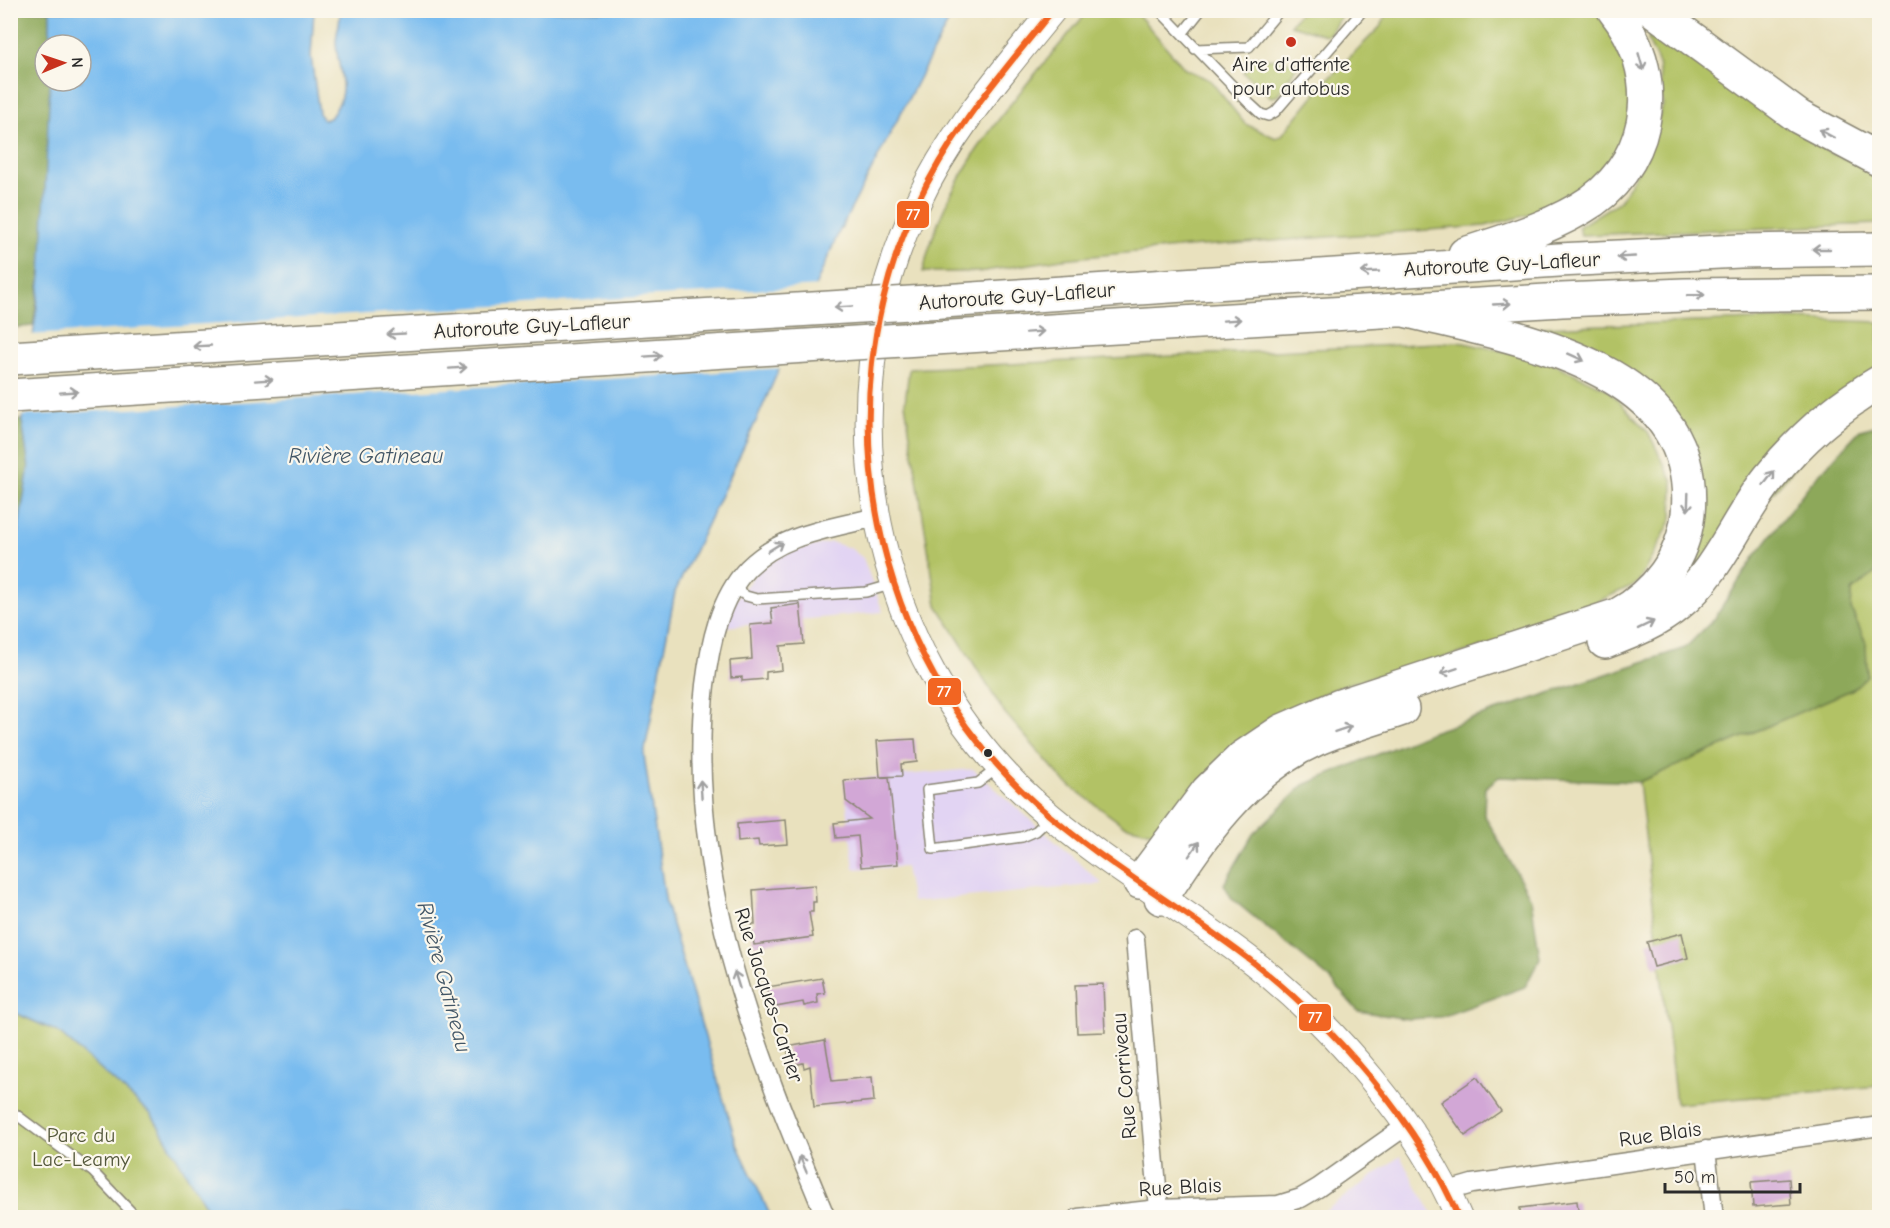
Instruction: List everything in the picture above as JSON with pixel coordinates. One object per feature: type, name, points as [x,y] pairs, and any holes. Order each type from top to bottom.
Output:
[{"type":"highway","points":[[1423,269],[1536,230],[1569,215],[1602,193],[1619,175],[1640,138],[1647,94],[1639,52],[1627,28],[1614,10]]},
{"type":"highway","points":[[1653,10],[1799,117],[1880,160]]},
{"type":"highway","name":"Autoroute Guy-Lafleur","points":[[10,358],[1423,269],[1740,251],[1880,249]]},
{"type":"highway","name":"Autoroute Guy-Lafleur","points":[[10,396],[1401,309],[1685,295],[1880,293]]},
{"type":"highway","points":[[1151,890],[1208,791],[1242,759],[1282,731],[1340,706],[1618,615],[1654,588],[1674,561],[1687,522],[1687,475],[1668,429],[1638,397],[1610,375],[1560,350],[1401,309]]},
{"type":"highway","points":[[1151,890],[1208,830],[1234,798],[1292,751],[1337,731],[1627,634],[1672,610],[1706,575],[1756,496],[1789,454],[1830,416],[1880,382]]},
{"type":"main road","points":[[1053,10],[980,99],[951,140],[914,210],[894,265],[874,344],[869,392],[869,462],[876,517],[894,584],[916,640],[934,675],[967,727],[999,766],[1052,816],[1252,962],[1303,1006],[1365,1071],[1406,1126],[1448,1191],[1459,1218]]},
{"type":"street","name":"Rue Jacques-Cartier","points":[[826,1218],[800,1155],[739,987],[720,922],[707,852],[701,780],[702,711],[711,646],[718,621],[733,587],[756,560],[782,542],[805,534],[876,517]]},
{"type":"street","name":"Rue Corriveau","points":[[1135,939],[1159,1209]]},
{"type":"street","name":"Rue Blais","points":[[1078,1218],[1159,1209],[1279,1211],[1318,1188],[1406,1126]]},
{"type":"street","name":"Rue Blais","points":[[1448,1191],[1472,1184],[1880,1126]]},
{"type":"street","points":[[1706,1150],[1714,1218]]},
{"type":"lane","points":[[1182,34],[1201,10]]},
{"type":"lane","points":[[1195,49],[1247,48],[1257,40],[1280,10]]},
{"type":"lane","points":[[1163,12],[1195,49],[1248,102],[1262,114],[1268,116],[1275,112],[1363,10]]},
{"type":"lane","points":[[733,587],[746,596],[757,599],[866,592],[894,584]]},
{"type":"lane","points":[[999,766],[978,783],[927,790],[933,849],[1022,837],[1036,831],[1052,816]]},
{"type":"lane","points":[[10,1110],[93,1172],[137,1218]]},
{"type":"shaded area","points":[[831,542],[850,548],[863,558],[883,612],[725,627],[734,602],[758,570],[787,552]]},
{"type":"shaded area","points":[[973,769],[1103,884],[912,902],[905,867],[854,869],[844,780]]},
{"type":"shaded area","points":[[1400,1156],[1434,1217],[1317,1217]]},
{"type":"green space","points":[[11,11],[50,11],[50,33],[33,33],[33,93],[50,93],[47,204],[42,265],[33,326],[11,328]]},
{"type":"green space","points":[[1088,11],[1135,11],[1185,69],[1210,80],[1245,124],[1276,138],[1282,135],[1324,83],[1382,25],[1387,11],[1601,11],[1641,100],[1608,170],[1559,207],[1485,226],[1187,247],[1062,259],[978,272],[923,272],[934,234],[949,198],[968,165],[989,132],[1013,101]]},
{"type":"green space","points":[[1301,11],[1345,11],[1326,35],[1290,25]]},
{"type":"green space","points":[[1652,24],[1678,51],[1830,153],[1879,170],[1879,224],[1581,235],[1578,227],[1620,201],[1647,155],[1663,105],[1658,62],[1648,41]]},
{"type":"green space","points":[[1257,57],[1299,63],[1277,96],[1271,97],[1243,72]]},
{"type":"green space","points":[[1791,319],[1879,322],[1879,373],[1677,600],[1703,485],[1690,433],[1672,411],[1597,348],[1554,340],[1543,327]]},
{"type":"green space","points":[[1459,342],[1543,359],[1607,389],[1648,432],[1673,482],[1672,519],[1638,583],[1520,637],[1347,684],[1295,705],[1232,747],[1156,833],[1123,825],[1065,782],[1004,712],[937,605],[905,403],[909,369]]},
{"type":"green space","points":[[22,420],[29,467],[11,578],[11,421]]},
{"type":"green space","points":[[1879,425],[1879,570],[1852,591],[1851,609],[1866,643],[1867,676],[1853,689],[1639,782],[1499,777],[1485,788],[1484,814],[1531,899],[1540,958],[1525,987],[1441,1017],[1408,1019],[1358,1011],[1330,979],[1232,899],[1224,884],[1253,834],[1304,785],[1429,733],[1685,648],[1715,618],[1755,556],[1810,484],[1860,430]]},
{"type":"green space","points":[[1879,570],[1879,1086],[1676,1104],[1639,782],[1853,689],[1867,675],[1866,643],[1851,609],[1852,591]]},
{"type":"green space","name":"Parc du Lac-Leamy","points":[[10,1011],[58,1032],[152,1115],[212,1217],[11,1217]]},
{"type":"water","name":"Rivière Gatineau","points":[[50,11],[314,11],[311,56],[319,113],[323,120],[330,118],[337,108],[342,90],[336,43],[340,11],[954,11],[838,234],[758,417],[675,592],[644,755],[666,904],[736,1142],[771,1217],[212,1217],[152,1115],[58,1032],[11,1011],[10,578],[29,467],[22,420],[41,276],[49,93],[93,93],[93,33],[50,33]]},
{"type":"pier","points":[[819,286],[783,368],[19,416],[29,335]]},
{"type":"building","points":[[800,604],[804,644],[780,646],[782,670],[766,672],[766,679],[742,681],[742,677],[731,678],[730,661],[752,659],[750,625],[773,623],[771,608]]},
{"type":"building","points":[[915,739],[917,762],[901,764],[902,776],[880,777],[877,741]]},
{"type":"building","points":[[889,777],[898,864],[861,867],[858,836],[836,838],[834,823],[870,819],[846,801],[844,780]]},
{"type":"building","points":[[786,820],[788,844],[759,846],[758,840],[738,842],[737,824]]},
{"type":"building","points":[[815,885],[816,902],[813,902],[813,912],[809,912],[813,937],[754,945],[751,924],[755,924],[753,890]]},
{"type":"building","points":[[1682,933],[1688,958],[1654,967],[1647,942]]},
{"type":"building","points":[[822,978],[825,993],[817,994],[818,1003],[804,1006],[803,1002],[770,1008],[767,987]]},
{"type":"building","points":[[1103,984],[1105,1032],[1077,1033],[1075,985]]},
{"type":"building","points":[[825,1040],[832,1081],[872,1077],[874,1101],[814,1107],[810,1066],[804,1068],[803,1063],[790,1066],[787,1047]]},
{"type":"building","points":[[1477,1077],[1501,1111],[1465,1136],[1441,1102]]},
{"type":"building","points":[[1789,1179],[1791,1204],[1753,1207],[1751,1182]]},
{"type":"building","points":[[1577,1201],[1579,1218],[1520,1218],[1520,1208]]},
{"type":"transit line","name":"77","points":[[1053,10],[978,104],[945,153],[916,206],[887,283],[872,363],[869,445],[879,525],[901,603],[934,676],[980,744],[1036,804],[1062,826],[1254,963],[1314,1016],[1372,1079],[1398,1113],[1422,1148],[1459,1218]]},
{"type":"place","name":"Aire d'attente pour autobus","points":[[1291,42]]}]
